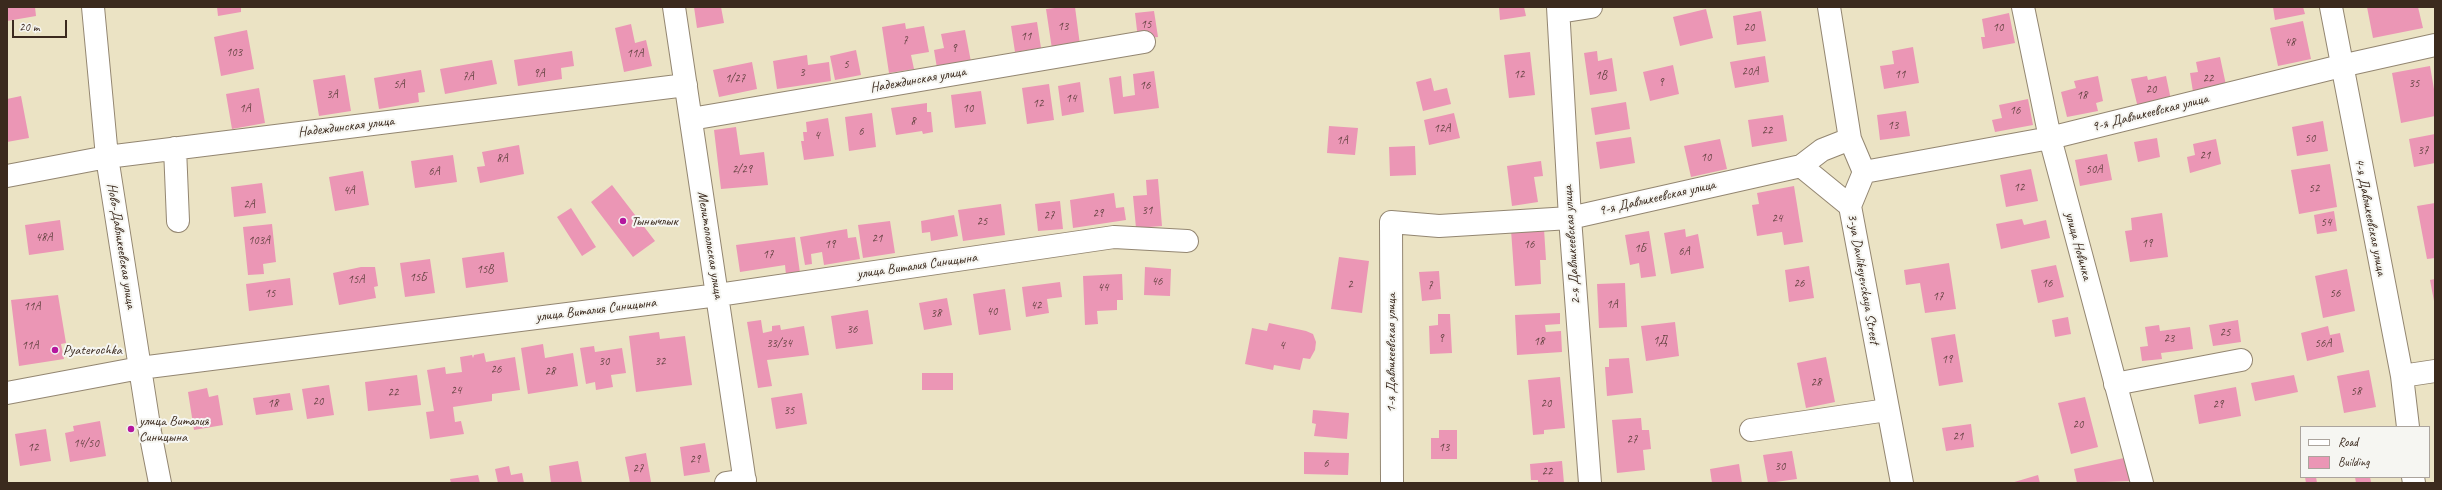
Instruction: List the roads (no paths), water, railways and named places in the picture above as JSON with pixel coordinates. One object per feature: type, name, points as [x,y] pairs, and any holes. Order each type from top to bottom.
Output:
[{"type":"street","name":"Ново-Давликеевская улица","points":[[93,7],[107,157],[140,368],[160,483]]},
{"type":"street","name":"Мелитопольская улица","points":[[674,7],[718,295],[739,482]]},
{"type":"street","points":[[1558,9],[1591,7]]},
{"type":"street","points":[[1829,7],[1850,139],[1864,172]]},
{"type":"street","name":"улица Новинка","points":[[2023,7],[2050,138],[2142,483]]},
{"type":"street","name":"4-я Давликеевская улица","points":[[2331,7],[2341,66],[2402,376],[2408,426]]},
{"type":"street","name":"2-я Давликеевская улица","points":[[1558,9],[1570,218],[1590,483]]},
{"type":"street","name":"Надеждинская улица","points":[[691,119],[1144,42]]},
{"type":"street","name":"9-я Давликеевская улица","points":[[1864,172],[2050,138],[2341,66],[2435,45]]},
{"type":"street","name":"Надеждинская улица","points":[[7,176],[107,157],[686,85]]},
{"type":"street","name":"9-я Давликеевская улица","points":[[1391,222],[1439,226],[1570,218],[1801,166],[1822,150],[1850,139]]},
{"type":"street","points":[[175,148],[178,221]]},
{"type":"street","points":[[1801,166],[1850,206]]},
{"type":"street","name":"3-ya Davlikeyevskaya Street","points":[[1864,172],[1850,206],[1887,410],[1902,483]]},
{"type":"street","name":"1-я Давликеевская улица","points":[[1391,222],[1392,483]]},
{"type":"street","name":"улица Виталия Синицына","points":[[7,393],[140,368],[718,295],[1114,237],[1187,241]]},
{"type":"street","points":[[2115,384],[2241,360]]},
{"type":"street","points":[[2402,376],[2435,371]]},
{"type":"street","points":[[1751,430],[1887,410]]},
{"type":"place","name":"Тынычлык","points":[[623,221]]},
{"type":"place","name":"Pyaterochka","points":[[55,350]]},
{"type":"place","name":"улица Виталия Синицына","points":[[131,429]]}]
